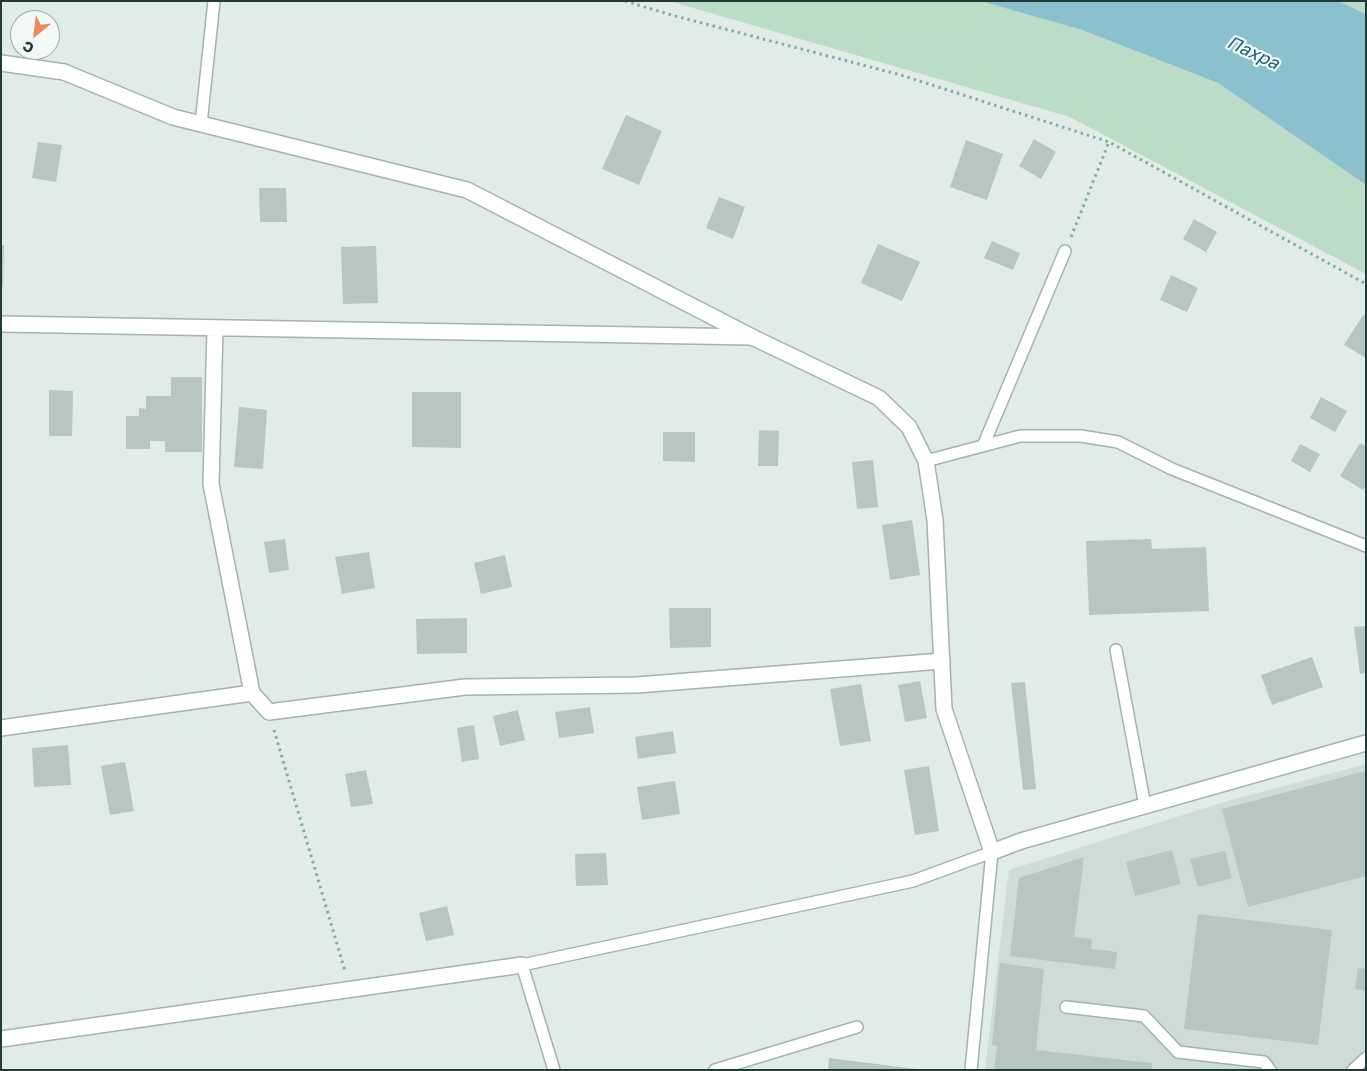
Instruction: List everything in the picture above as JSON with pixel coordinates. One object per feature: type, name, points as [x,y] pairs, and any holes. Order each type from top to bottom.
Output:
[{"type":"street","points":[[1,63],[64,72],[173,117],[467,190],[752,337],[879,398],[909,427],[926,461],[935,520],[944,709],[992,852],[1020,841],[1366,743]]},
{"type":"street","points":[[1,324],[752,337]]},
{"type":"street","points":[[215,329],[211,484],[252,693],[269,712],[464,687],[637,686],[942,661]]},
{"type":"street","points":[[1,728],[252,693]]},
{"type":"street","points":[[1,1039],[522,965]]},
{"type":"lane","points":[[202,124],[214,1]]},
{"type":"lane","points":[[983,446],[1065,251]]},
{"type":"lane","points":[[926,461],[1020,436],[1081,436],[1118,442],[1172,469],[1366,546]]},
{"type":"lane","points":[[1116,650],[1145,806]]},
{"type":"lane","points":[[555,1069],[522,965],[913,881],[992,852],[970,1070]]},
{"type":"lane","points":[[1066,1007],[1144,1016],[1178,1052],[1264,1062],[1270,1070]]},
{"type":"lane","points":[[715,1070],[857,1027]]},
{"type":"lane","points":[[1353,1070],[1366,1058]]},
{"type":"path","points":[[625,1],[675,16],[902,74],[1109,142],[1366,284]]},
{"type":"path","points":[[1065,251],[1109,142]]},
{"type":"path","points":[[269,712],[350,989]]},
{"type":"shaded area","points":[[1366,764],[1366,1070],[985,1070],[1009,870],[1224,802]]},
{"type":"green space","points":[[669,1],[980,1],[1082,30],[1218,83],[1366,185],[1366,274],[1070,117]]},
{"type":"green space","points":[[1338,1],[1366,1],[1366,14]]},
{"type":"water","name":"Пахра","points":[[980,1],[1338,1],[1366,14],[1366,185],[1218,83],[1082,30]]},
{"type":"building","points":[[626,115],[662,131],[639,185],[602,169]]},
{"type":"building","points":[[1034,139],[1056,152],[1041,179],[1019,166]]},
{"type":"building","points":[[966,140],[1003,154],[987,200],[950,187]]},
{"type":"building","points":[[38,142],[62,145],[56,182],[32,178]]},
{"type":"building","points":[[259,188],[286,188],[287,222],[260,222]]},
{"type":"building","points":[[719,197],[745,207],[733,239],[706,228]]},
{"type":"building","points":[[1194,219],[1217,232],[1206,252],[1183,239]]},
{"type":"building","points":[[992,241],[1020,253],[1013,270],[984,258]]},
{"type":"building","points":[[878,244],[920,262],[902,301],[861,283]]},
{"type":"building","points":[[1,245],[4,245],[3,287],[1,287]]},
{"type":"building","points":[[376,246],[378,303],[343,304],[341,247]]},
{"type":"building","points":[[1171,275],[1198,288],[1187,312],[1160,300]]},
{"type":"building","points":[[1363,315],[1366,316],[1366,358],[1344,345]]},
{"type":"building","points":[[171,377],[202,377],[202,452],[165,452],[165,441],[150,441],[150,449],[126,449],[126,416],[139,416],[139,408],[146,409],[146,396],[171,396]]},
{"type":"building","points":[[49,390],[73,391],[72,436],[49,436]]},
{"type":"building","points":[[412,392],[461,392],[461,448],[412,447]]},
{"type":"building","points":[[1321,397],[1347,411],[1335,432],[1310,418]]},
{"type":"building","points":[[239,407],[267,410],[263,469],[234,467]]},
{"type":"building","points":[[759,430],[779,431],[778,466],[758,466]]},
{"type":"building","points":[[663,432],[695,432],[695,462],[663,461]]},
{"type":"building","points":[[1360,443],[1366,446],[1366,485],[1363,490],[1340,476]]},
{"type":"building","points":[[1300,444],[1320,454],[1310,472],[1291,461]]},
{"type":"building","points":[[873,460],[878,507],[857,509],[852,462]]},
{"type":"building","points":[[912,520],[920,575],[890,580],[882,525]]},
{"type":"building","points":[[285,539],[289,570],[269,573],[264,542]]},
{"type":"building","points":[[1151,539],[1152,549],[1206,547],[1209,611],[1089,615],[1086,541]]},
{"type":"building","points":[[369,552],[375,588],[342,594],[335,557]]},
{"type":"building","points":[[505,555],[512,587],[481,594],[474,563]]},
{"type":"building","points":[[669,608],[711,608],[711,647],[670,648]]},
{"type":"building","points":[[467,618],[467,653],[417,654],[416,619]]},
{"type":"building","points":[[1366,626],[1366,673],[1360,674],[1354,627]]},
{"type":"building","points":[[1312,657],[1323,687],[1272,705],[1261,675]]},
{"type":"building","points":[[920,681],[927,718],[905,722],[898,685]]},
{"type":"building","points":[[1025,682],[1036,789],[1023,790],[1011,683]]},
{"type":"building","points":[[861,684],[871,741],[840,746],[830,689]]},
{"type":"building","points":[[590,707],[594,733],[559,738],[555,712]]},
{"type":"building","points":[[518,710],[525,740],[500,746],[493,716]]},
{"type":"building","points":[[474,725],[479,759],[462,762],[457,728]]},
{"type":"building","points":[[673,731],[676,753],[638,759],[635,737]]},
{"type":"building","points":[[68,745],[71,785],[34,787],[32,748]]},
{"type":"building","points":[[125,762],[134,811],[110,815],[101,766]]},
{"type":"building","points":[[929,766],[939,831],[915,835],[904,770]]},
{"type":"building","points":[[366,770],[373,804],[351,807],[345,774]]},
{"type":"building","points":[[1366,771],[1366,876],[1248,907],[1222,809]]},
{"type":"building","points":[[675,781],[680,814],[642,820],[637,787]]},
{"type":"building","points":[[1172,850],[1181,884],[1135,896],[1126,862]]},
{"type":"building","points":[[1225,851],[1232,878],[1198,887],[1190,859]]},
{"type":"building","points":[[606,853],[608,885],[576,886],[575,854]]},
{"type":"building","points":[[1084,857],[1074,937],[1092,939],[1091,949],[1117,952],[1115,969],[1010,956],[1019,878]]},
{"type":"building","points":[[447,906],[454,935],[426,941],[419,913]]},
{"type":"building","points":[[1198,914],[1332,930],[1318,1045],[1184,1029]]},
{"type":"building","points":[[1000,963],[1044,969],[1036,1050],[1152,1063],[1152,1070],[994,1070],[997,1046],[992,1045]]},
{"type":"building","points":[[1358,968],[1366,969],[1366,991],[1355,989]]},
{"type":"building","points":[[829,1058],[916,1069],[828,1070]]}]
